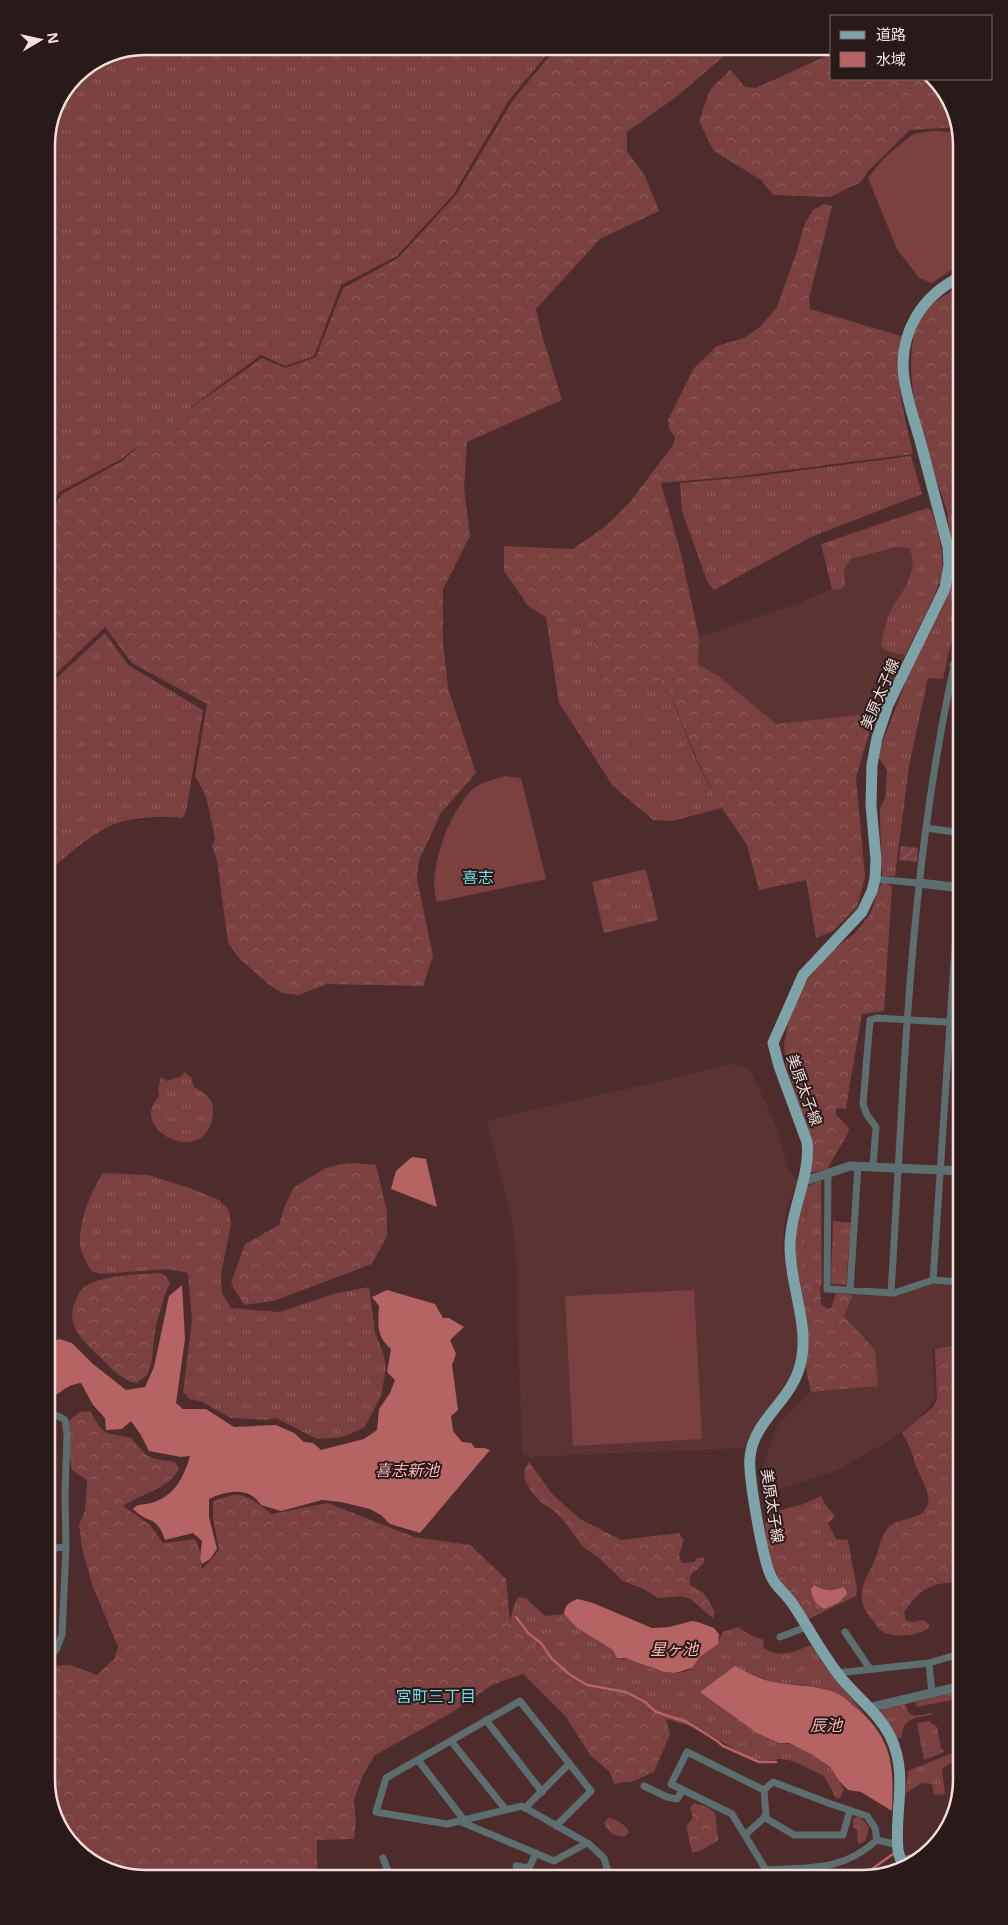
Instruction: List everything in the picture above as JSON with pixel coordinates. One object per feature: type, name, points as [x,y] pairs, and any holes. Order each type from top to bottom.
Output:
[{"type":"main road","name":"美原太子線","points":[[901,1861],[895,1845],[901,1786],[897,1756],[890,1736],[821,1652],[789,1598],[772,1579],[768,1568],[752,1482],[750,1458],[753,1444],[760,1430],[793,1383],[802,1359],[804,1342],[803,1325],[790,1259],[790,1232],[806,1167],[807,1142],[779,1066],[774,1043],[799,982],[862,912],[872,892],[876,860],[871,787],[872,765],[879,728],[888,705],[944,588],[949,565],[948,547],[907,390],[904,356],[907,338],[920,309],[942,286],[953,280]]},
{"type":"street","points":[[891,1293],[912,957],[919,883],[937,755],[953,670]]},
{"type":"street","points":[[927,828],[953,832]]},
{"type":"street","points":[[875,879],[953,886]]},
{"type":"street","points":[[933,1280],[953,982]]},
{"type":"street","points":[[873,1166],[876,1127],[867,1115],[863,1104],[868,1024],[870,1020],[877,1018],[953,1022]]},
{"type":"street","points":[[802,1182],[850,1166],[953,1170]]},
{"type":"street","points":[[850,1290],[858,1166]]},
{"type":"street","points":[[828,1173],[827,1289],[891,1293],[933,1280],[953,1281]]},
{"type":"street","points":[[55,1416],[64,1420],[67,1425],[66,1547],[62,1635],[55,1651]]},
{"type":"street","points":[[55,1549],[66,1547]]},
{"type":"street","points":[[780,1637],[806,1627]]},
{"type":"street","points":[[845,1632],[870,1669]]},
{"type":"street","points":[[837,1673],[929,1663],[953,1656]]},
{"type":"street","points":[[929,1663],[932,1694]]},
{"type":"street","points":[[868,1708],[953,1688]]},
{"type":"street","points":[[556,1826],[591,1791],[520,1701],[386,1778],[376,1812],[448,1824],[522,1806],[556,1826],[587,1843],[604,1858],[607,1870]]},
{"type":"street","points":[[486,1720],[542,1792]]},
{"type":"street","points":[[451,1741],[506,1810]]},
{"type":"street","points":[[764,1790],[687,1752],[671,1784],[732,1814],[766,1870],[830,1866],[854,1857],[877,1840]]},
{"type":"street","points":[[418,1760],[461,1820],[554,1861],[587,1843]]},
{"type":"street","points":[[526,1808],[570,1764]]},
{"type":"street","points":[[764,1790],[773,1782],[867,1816],[872,1821],[877,1834],[877,1840]]},
{"type":"street","points":[[644,1786],[667,1797],[677,1799],[682,1790]]},
{"type":"street","points":[[744,1835],[766,1816],[764,1790]]},
{"type":"street","points":[[764,1817],[794,1835],[843,1835],[850,1810]]},
{"type":"street","points":[[877,1840],[895,1845]]},
{"type":"street","points":[[516,1866],[529,1868],[536,1853]]},
{"type":"street","points":[[382,1858],[387,1870]]},
{"type":"shaded area","points":[[896,547],[909,548],[912,555],[913,570],[889,616],[881,644],[897,654],[905,655],[883,703],[875,713],[776,724],[698,664],[699,637],[797,604],[832,589],[839,590],[844,586],[844,569],[851,559]]},
{"type":"shaded area","points":[[730,1064],[746,1067],[752,1073],[776,1126],[789,1171],[798,1181],[787,1208],[783,1250],[797,1324],[798,1342],[796,1357],[788,1381],[753,1430],[745,1448],[530,1457],[522,1453],[516,1260],[512,1219],[487,1123],[492,1119]]},
{"type":"shaded area","points":[[932,1283],[953,1284],[953,1345],[932,1349],[935,1399],[916,1422],[893,1438],[838,1470],[763,1495],[762,1468],[777,1426],[811,1392],[878,1386],[875,1350],[844,1316],[853,1295],[890,1296]]},
{"type":"green space","points":[[145,55],[546,55],[509,100],[453,195],[397,256],[341,285],[314,356],[285,366],[261,355],[120,460],[59,492],[55,499],[55,139],[64,105],[81,81],[95,70],[110,62],[122,58]]},
{"type":"green space","points":[[550,55],[725,55],[676,97],[627,132],[627,151],[645,176],[659,211],[600,239],[536,309],[562,400],[467,442],[464,488],[470,536],[443,589],[443,642],[448,688],[476,773],[441,813],[419,860],[417,879],[433,956],[423,986],[327,984],[299,995],[282,993],[267,983],[240,959],[228,943],[217,860],[212,846],[215,839],[206,796],[195,776],[207,704],[132,663],[105,627],[55,674],[55,504],[62,494],[122,461],[152,435],[262,358],[285,368],[316,357],[343,288],[398,258],[456,195],[513,100]]},
{"type":"green space","points":[[830,55],[830,80],[926,80],[941,100],[951,127],[910,130],[868,171],[861,182],[830,197],[773,195],[761,180],[714,151],[699,121],[710,90],[730,70],[745,87],[756,88]]},
{"type":"green space","points":[[933,131],[952,133],[953,269],[932,283],[919,278],[897,249],[868,178],[884,158],[913,134]]},
{"type":"green space","points":[[824,204],[832,206],[809,298],[810,309],[901,336],[898,366],[899,380],[903,410],[913,454],[741,476],[661,483],[681,554],[699,637],[698,664],[718,676],[776,724],[875,713],[856,778],[865,877],[857,907],[833,931],[816,938],[806,880],[759,890],[747,845],[722,808],[698,762],[664,678],[616,695],[602,686],[594,639],[578,618],[546,617],[528,606],[504,571],[504,546],[573,549],[607,525],[630,502],[673,445],[675,437],[669,429],[668,420],[694,368],[717,346],[744,338],[761,326],[777,307],[805,223],[813,210]]},
{"type":"green space","points":[[953,290],[953,510],[947,511],[920,424],[915,402],[911,357],[917,321],[921,315],[943,296]]},
{"type":"green space","points":[[911,456],[922,494],[811,537],[714,590],[707,581],[682,511],[680,483],[759,476]]},
{"type":"green space","points":[[927,508],[931,510],[940,544],[943,562],[941,578],[905,655],[898,654],[888,651],[881,645],[888,617],[907,584],[910,575],[912,557],[909,548],[896,547],[851,559],[844,569],[845,586],[839,590],[832,589],[821,544]]},
{"type":"green space","points":[[953,510],[953,633],[943,679],[928,678],[909,766],[895,876],[882,876],[880,809],[885,798],[887,770],[879,758],[881,746],[910,671],[942,604],[950,538],[947,511]]},
{"type":"green space","points":[[546,617],[578,618],[594,639],[602,686],[664,678],[697,762],[722,808],[672,821],[653,820],[613,786],[559,703]]},
{"type":"green space","points":[[105,633],[128,665],[203,710],[186,812],[182,818],[147,818],[119,822],[86,841],[55,866],[55,680]]},
{"type":"green space","points":[[505,776],[521,778],[546,879],[437,902],[434,889],[437,859],[442,842],[456,811],[473,789],[488,781]]},
{"type":"green space","points":[[901,846],[918,848],[917,862],[899,860]]},
{"type":"green space","points":[[646,869],[658,920],[604,933],[592,882]]},
{"type":"green space","points":[[883,882],[892,886],[884,1011],[862,1014],[846,1109],[836,1108],[836,1115],[849,1128],[848,1133],[827,1169],[810,1173],[803,1116],[786,1065],[784,1046],[788,1021],[797,993],[828,954],[855,933],[871,913],[879,887]]},
{"type":"green space","points":[[184,1072],[191,1077],[194,1087],[208,1096],[212,1103],[213,1112],[209,1127],[202,1137],[192,1141],[181,1142],[160,1132],[154,1123],[151,1113],[152,1106],[159,1096],[158,1089],[161,1077],[167,1081],[182,1076]]},
{"type":"green space","points":[[354,1163],[376,1165],[387,1212],[387,1236],[372,1264],[273,1301],[244,1305],[231,1283],[245,1244],[279,1225],[284,1208],[294,1187],[326,1168]]},
{"type":"green space","points":[[103,1173],[148,1175],[190,1188],[219,1200],[229,1210],[231,1224],[221,1275],[222,1293],[231,1308],[279,1312],[333,1294],[369,1287],[375,1332],[384,1356],[386,1368],[381,1396],[364,1428],[342,1437],[317,1439],[276,1418],[267,1420],[231,1418],[200,1401],[189,1399],[183,1392],[192,1321],[188,1273],[168,1269],[101,1274],[91,1271],[82,1251],[80,1236],[83,1217],[94,1189]]},
{"type":"green space","points":[[821,1181],[822,1285],[820,1288],[806,1268],[805,1226],[807,1207],[804,1198],[805,1187]]},
{"type":"green space","points":[[804,1198],[807,1201],[805,1226],[806,1268],[820,1288],[821,1304],[828,1309],[831,1308],[836,1293],[853,1295],[844,1316],[875,1350],[878,1386],[811,1392],[805,1365],[807,1340],[805,1308],[793,1244]]},
{"type":"green space","points":[[833,1221],[851,1223],[846,1285],[831,1284]]},
{"type":"green space","points":[[160,1273],[166,1276],[170,1283],[156,1325],[151,1365],[147,1375],[137,1383],[125,1379],[86,1343],[74,1325],[72,1310],[80,1292],[89,1284],[119,1276]]},
{"type":"green space","points":[[694,1290],[702,1439],[573,1446],[565,1296]]},
{"type":"green space","points":[[953,1346],[953,1582],[942,1583],[928,1588],[904,1612],[906,1621],[924,1620],[929,1624],[928,1629],[908,1635],[888,1634],[880,1630],[867,1613],[863,1605],[862,1590],[887,1529],[895,1523],[922,1513],[928,1504],[928,1494],[902,1433],[933,1407],[937,1400],[935,1349]]},
{"type":"green space","points":[[90,1411],[99,1426],[106,1433],[131,1438],[146,1455],[155,1459],[175,1462],[179,1469],[168,1482],[123,1506],[150,1525],[163,1543],[195,1539],[199,1548],[202,1569],[219,1550],[213,1518],[213,1502],[238,1495],[250,1499],[272,1514],[328,1503],[414,1537],[470,1545],[506,1579],[510,1622],[563,1674],[616,1695],[666,1719],[670,1734],[654,1772],[634,1781],[614,1784],[610,1772],[590,1755],[566,1717],[523,1674],[492,1685],[451,1713],[375,1755],[362,1777],[354,1800],[356,1820],[354,1839],[317,1840],[316,1870],[139,1870],[116,1865],[95,1855],[77,1839],[67,1825],[60,1809],[55,1786],[55,1666],[70,1665],[97,1675],[114,1659],[118,1647],[92,1584],[82,1548],[79,1525],[85,1511],[87,1480],[72,1470],[69,1454],[69,1421],[80,1412]]},
{"type":"green space","points":[[529,1462],[553,1495],[580,1519],[621,1540],[679,1533],[684,1540],[679,1555],[682,1563],[694,1562],[697,1558],[702,1557],[705,1559],[703,1564],[690,1576],[690,1585],[704,1593],[715,1612],[713,1618],[689,1599],[678,1596],[658,1598],[644,1589],[623,1581],[600,1559],[582,1546],[564,1521],[532,1493],[525,1480],[524,1470]]},
{"type":"green space","points":[[821,1496],[835,1517],[828,1523],[836,1539],[848,1540],[857,1589],[856,1596],[819,1614],[794,1562],[766,1519],[770,1513],[804,1504]]},
{"type":"green space","points":[[766,1520],[793,1556],[805,1580],[818,1614],[809,1619],[791,1598],[771,1561],[765,1534]]},
{"type":"green space","points":[[518,1597],[526,1598],[545,1616],[564,1614],[577,1628],[613,1650],[617,1658],[626,1659],[663,1672],[681,1673],[691,1669],[716,1644],[723,1632],[738,1627],[752,1636],[764,1640],[763,1647],[775,1653],[793,1652],[811,1645],[826,1668],[877,1729],[838,1694],[802,1685],[772,1682],[735,1667],[779,1743],[806,1750],[833,1772],[844,1790],[840,1798],[836,1798],[824,1776],[793,1761],[751,1759],[712,1736],[687,1725],[666,1719],[616,1695],[563,1674],[510,1622]]},
{"type":"green space","points":[[953,1693],[953,1700],[917,1707],[916,1702]]},
{"type":"green space","points":[[905,1704],[909,1713],[914,1716],[932,1713],[932,1715],[916,1718],[908,1722],[902,1737],[897,1739],[880,1713],[882,1709]]},
{"type":"green space","points":[[929,1721],[937,1727],[941,1749],[944,1752],[924,1760],[917,1723]]},
{"type":"green space","points":[[953,1753],[953,1762],[942,1768],[945,1794],[934,1795],[932,1784],[921,1783],[905,1794],[908,1771]]},
{"type":"green space","points":[[694,1803],[708,1807],[715,1813],[719,1840],[698,1852],[692,1852],[686,1826],[693,1818],[690,1808]]},
{"type":"green space","points":[[858,1816],[869,1828],[865,1841],[860,1844],[858,1843],[857,1831],[853,1826],[853,1819]]},
{"type":"green space","points":[[608,1818],[617,1821],[625,1827],[629,1832],[626,1836],[619,1836],[610,1832],[604,1823]]},
{"type":"water","points":[[412,1157],[426,1159],[437,1207],[391,1189],[396,1171]]},
{"type":"water","name":"喜志新池","points":[[182,1285],[185,1339],[176,1403],[183,1409],[206,1409],[234,1427],[276,1425],[294,1433],[304,1442],[313,1443],[321,1450],[364,1439],[377,1430],[379,1409],[390,1393],[395,1380],[387,1372],[391,1349],[380,1334],[378,1324],[379,1306],[372,1297],[387,1290],[435,1304],[443,1318],[449,1318],[464,1327],[450,1340],[456,1354],[452,1365],[458,1410],[451,1416],[453,1431],[462,1442],[471,1443],[475,1448],[490,1450],[420,1533],[390,1524],[381,1515],[370,1509],[341,1502],[322,1500],[281,1511],[261,1505],[256,1499],[244,1493],[230,1492],[216,1496],[209,1499],[209,1517],[217,1549],[210,1559],[202,1564],[200,1558],[202,1541],[193,1533],[165,1540],[155,1523],[133,1509],[139,1505],[159,1500],[172,1491],[181,1479],[190,1456],[181,1457],[149,1451],[131,1421],[122,1429],[106,1430],[105,1418],[93,1405],[81,1383],[70,1386],[55,1396],[55,1341],[59,1339],[72,1343],[93,1364],[126,1390],[145,1387],[154,1367],[169,1296]]},
{"type":"water","points":[[814,1585],[828,1590],[843,1587],[847,1594],[838,1603],[824,1609],[813,1598],[811,1589]]},
{"type":"water","name":"星ヶ池","points":[[578,1599],[593,1603],[652,1628],[669,1627],[692,1621],[698,1622],[714,1628],[719,1634],[718,1644],[700,1657],[692,1668],[675,1673],[664,1672],[625,1658],[617,1658],[613,1650],[577,1628],[564,1614],[568,1604]]},
{"type":"water","name":"辰池","points":[[735,1666],[769,1681],[831,1691],[842,1696],[868,1719],[878,1731],[889,1754],[892,1780],[892,1811],[861,1792],[848,1790],[830,1767],[813,1755],[789,1743],[779,1743],[757,1733],[700,1692]]},
{"type":"waterway","points":[[516,1617],[529,1634],[541,1643],[552,1659],[569,1674],[587,1685],[626,1692],[645,1702],[656,1712],[687,1722],[723,1746],[759,1762],[776,1762]]},
{"type":"waterway","points":[[871,1870],[893,1854]]},
{"type":"district","name":"喜志","points":[[478,877]]},
{"type":"district","name":"宮町三丁目","points":[[436,1696]]}]
